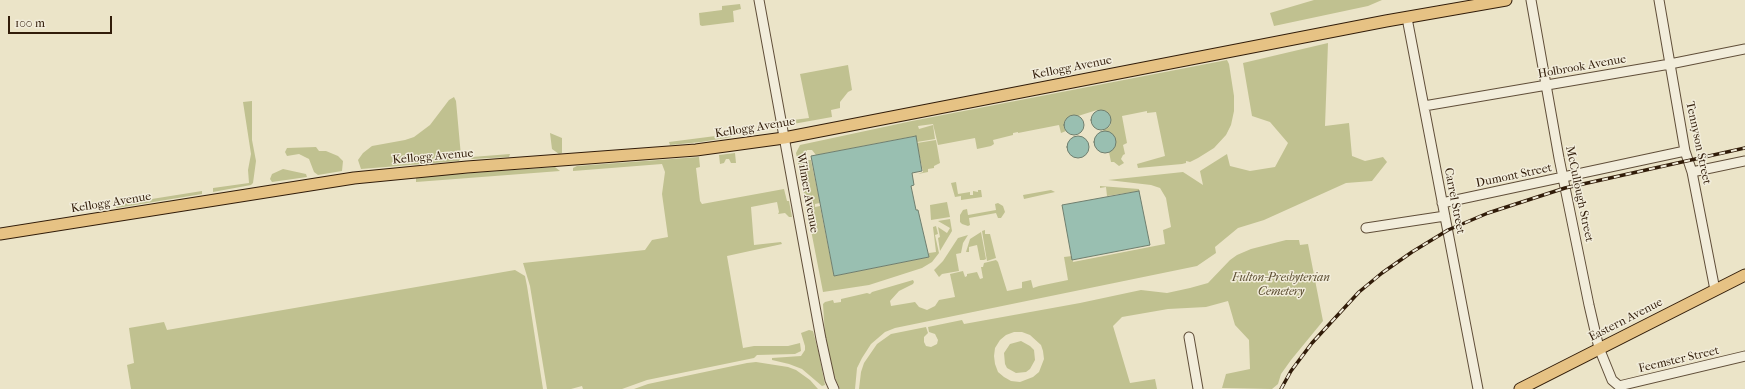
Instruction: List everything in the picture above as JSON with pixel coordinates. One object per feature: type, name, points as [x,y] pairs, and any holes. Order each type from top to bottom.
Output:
[{"type":"main road","name":"Kellogg Avenue","points":[[0,234],[354,178],[467,167],[696,150],[784,138],[1019,91],[1506,0]]},
{"type":"main road","name":"Eastern Avenue","points":[[1520,389],[1745,275]]},
{"type":"street","name":"Wilmer Avenue","points":[[759,0],[821,339],[830,380],[834,389]]},
{"type":"street","name":"McCullough Street","points":[[1531,0],[1563,177],[1599,348],[1612,380],[1619,386]]},
{"type":"street","name":"Tennyson Street","points":[[1659,0],[1685,151],[1692,172],[1715,290]]},
{"type":"street","name":"Carrel Street","points":[[1407,18],[1478,389]]},
{"type":"street","name":"Holbrook Avenue","points":[[1424,106],[1670,64],[1745,49]]},
{"type":"street","name":"Dumont Street","points":[[1442,203],[1685,151]]},
{"type":"street","points":[[1692,172],[1745,161]]},
{"type":"street","points":[[1366,228],[1445,216]]},
{"type":"street","points":[[1189,337],[1198,389]]},
{"type":"street","name":"Feemster Street","points":[[1619,386],[1745,356]]},
{"type":"green space","points":[[1314,0],[1382,0],[1368,6],[1274,26],[1270,13]]},
{"type":"green space","points":[[740,4],[741,9],[733,11],[734,22],[700,25],[699,13],[722,10],[722,6]]},
{"type":"green space","points":[[1328,43],[1325,126],[1349,123],[1352,156],[1365,161],[1383,157],[1387,162],[1372,181],[1346,183],[1264,220],[1238,228],[1215,247],[1216,253],[1197,266],[895,328],[885,332],[871,344],[857,368],[855,389],[840,389],[834,375],[825,336],[823,304],[825,302],[833,300],[834,303],[841,302],[841,299],[867,293],[870,294],[872,292],[913,280],[913,284],[899,291],[890,301],[891,306],[915,302],[919,307],[927,310],[935,306],[939,300],[955,297],[950,274],[963,271],[965,277],[967,274],[977,272],[980,279],[983,278],[981,267],[983,267],[984,263],[996,260],[998,262],[1007,291],[1022,288],[1022,282],[1031,280],[1033,288],[1068,280],[1064,257],[1072,256],[1073,262],[1165,244],[1163,230],[1171,227],[1166,198],[1160,188],[1151,185],[1108,180],[1183,172],[1203,185],[1200,171],[1227,154],[1230,166],[1250,171],[1275,167],[1288,143],[1270,122],[1252,116],[1243,63]]},
{"type":"green space","points":[[1227,60],[1234,96],[1234,111],[1231,125],[1226,135],[1214,148],[1190,162],[1186,161],[1186,163],[1182,164],[1138,168],[1137,164],[1165,156],[1156,112],[1147,113],[1147,111],[1122,116],[1127,143],[1123,145],[1125,154],[1121,159],[1124,163],[1119,166],[1114,162],[1111,162],[1109,152],[1111,151],[1103,130],[1111,124],[1097,110],[1078,116],[1073,115],[1067,118],[1064,123],[1066,131],[1061,133],[1059,125],[1018,132],[1013,133],[1013,135],[993,140],[994,144],[991,146],[977,149],[975,138],[938,145],[933,124],[918,126],[919,129],[933,125],[935,139],[917,142],[915,136],[816,155],[812,150],[807,150],[803,158],[806,160],[811,160],[820,203],[815,204],[815,207],[820,206],[834,276],[929,257],[929,253],[936,252],[933,227],[936,226],[938,234],[935,235],[939,253],[932,262],[922,268],[869,285],[823,292],[796,153],[800,145],[912,121]]},
{"type":"green space","points":[[848,65],[852,90],[848,92],[840,102],[840,108],[831,110],[832,117],[793,124],[793,120],[809,118],[800,74]]},
{"type":"green space","points":[[454,97],[456,101],[461,156],[459,161],[361,169],[358,160],[363,153],[372,146],[414,137],[430,125],[449,100]]},
{"type":"green space","points":[[252,101],[252,140],[256,161],[253,183],[251,185],[213,192],[213,188],[249,183],[248,170],[251,154],[243,102]]},
{"type":"green space","points":[[550,133],[562,138],[562,153],[559,154],[552,149]]},
{"type":"green space","points":[[731,134],[731,137],[701,142],[670,145],[669,142]]},
{"type":"green space","points":[[936,140],[940,163],[934,166],[934,168],[928,169],[928,172],[918,174],[923,172],[917,143]]},
{"type":"green space","points":[[316,147],[319,151],[326,151],[338,156],[343,161],[342,171],[318,175],[314,172],[309,159],[299,154],[287,156],[285,152],[287,148]]},
{"type":"green space","points":[[735,153],[736,163],[731,163],[729,159],[726,159],[724,163],[720,164],[719,155]]},
{"type":"green space","points":[[510,154],[509,157],[471,159],[472,157]]},
{"type":"green space","points":[[699,157],[700,167],[696,168],[700,201],[702,204],[784,189],[787,201],[789,201],[792,217],[789,217],[785,213],[778,214],[777,202],[751,207],[754,245],[781,242],[782,244],[727,256],[743,348],[754,346],[788,346],[800,343],[801,351],[795,354],[757,355],[754,358],[647,380],[622,389],[583,389],[582,386],[571,389],[547,389],[530,286],[523,263],[645,250],[652,240],[668,237],[662,194],[665,172],[662,164],[573,171],[573,168],[577,166]]},
{"type":"green space","points":[[555,167],[560,171],[416,182],[416,177]]},
{"type":"green space","points":[[283,169],[306,174],[307,177],[272,182],[270,179],[272,174]]},
{"type":"green space","points":[[956,182],[958,194],[970,192],[970,195],[973,195],[973,191],[978,192],[978,190],[981,190],[982,197],[961,200],[961,196],[955,197],[951,183]]},
{"type":"green space","points":[[1100,186],[1139,189],[1139,191],[1107,196],[1106,187],[1100,188]]},
{"type":"green space","points":[[1051,190],[1055,192],[1024,199],[1023,195]]},
{"type":"green space","points":[[202,191],[202,194],[117,208],[114,206],[114,205]]},
{"type":"green space","points":[[947,202],[950,217],[931,220],[930,205]]},
{"type":"green space","points":[[998,203],[1003,206],[1005,212],[1001,218],[998,218],[996,213],[969,218],[970,225],[968,226],[960,222],[960,215],[963,210],[967,209],[968,215],[996,210],[995,204]]},
{"type":"green space","points":[[950,219],[952,231],[940,251],[938,227],[947,233],[950,228],[938,221]]},
{"type":"green space","points":[[985,230],[985,234],[990,234],[996,258],[987,261],[982,231]]},
{"type":"green space","points":[[981,232],[986,259],[984,260],[980,260],[977,245],[969,247],[969,252],[966,252],[970,239]]},
{"type":"green space","points":[[968,235],[963,243],[961,253],[956,254],[959,271],[942,274],[939,277],[934,270],[943,261],[958,238]]},
{"type":"green space","name":"Fulton-Presbyterian Cemetery","points":[[1286,240],[1299,240],[1300,245],[1308,244],[1323,321],[1291,360],[1281,374],[1278,384],[1272,389],[1222,388],[1226,374],[1250,369],[1249,340],[1235,325],[1228,301],[1206,307],[1168,309],[1122,317],[1113,326],[1130,383],[1155,379],[1157,389],[859,389],[861,372],[864,363],[877,344],[891,334],[926,327],[928,333],[924,337],[924,342],[926,346],[931,347],[937,344],[938,340],[935,334],[929,332],[928,327],[962,320],[964,324],[1080,303],[1141,290],[1167,293],[1190,288],[1208,283],[1230,260],[1251,249]],"holes":[[[1014,332],[1022,332],[1030,335],[1041,345],[1044,359],[1039,372],[1033,377],[1020,382],[1011,381],[998,372],[995,364],[995,348],[1000,340],[1006,335]]]},
{"type":"green space","points":[[515,270],[525,276],[543,389],[131,389],[127,365],[134,363],[129,328],[164,322],[167,330]]},
{"type":"green space","points":[[809,330],[813,331],[819,354],[825,385],[822,386],[802,369],[772,360],[772,358],[801,356],[805,350],[805,346],[801,333]]},
{"type":"green space","points":[[1021,341],[1034,350],[1035,360],[1030,369],[1026,372],[1016,373],[1007,368],[1004,353],[1010,344]]},
{"type":"green space","points":[[756,362],[788,367],[796,370],[810,380],[818,389],[634,389],[648,384]]},
{"type":"shaded area","points":[[1097,110],[1105,110],[1111,116],[1111,124],[1105,130],[1097,130],[1091,124],[1091,116]]},
{"type":"shaded area","points":[[1074,115],[1081,118],[1084,125],[1081,132],[1074,135],[1067,132],[1064,125],[1067,118]]},
{"type":"shaded area","points":[[1105,131],[1113,134],[1116,142],[1113,150],[1105,153],[1097,150],[1094,142],[1097,134]]},
{"type":"shaded area","points":[[916,136],[922,171],[912,173],[914,185],[911,186],[929,257],[834,276],[811,156]]},
{"type":"shaded area","points":[[1078,136],[1082,137],[1088,143],[1088,151],[1082,157],[1078,158],[1074,157],[1068,151],[1067,147],[1068,143],[1074,137]]},
{"type":"shaded area","points":[[1139,191],[1150,245],[1072,260],[1062,205]]},
{"type":"railway","points":[[1281,389],[1291,371],[1312,343],[1359,292],[1382,273],[1412,252],[1448,230],[1488,213],[1565,188],[1745,148]]}]
